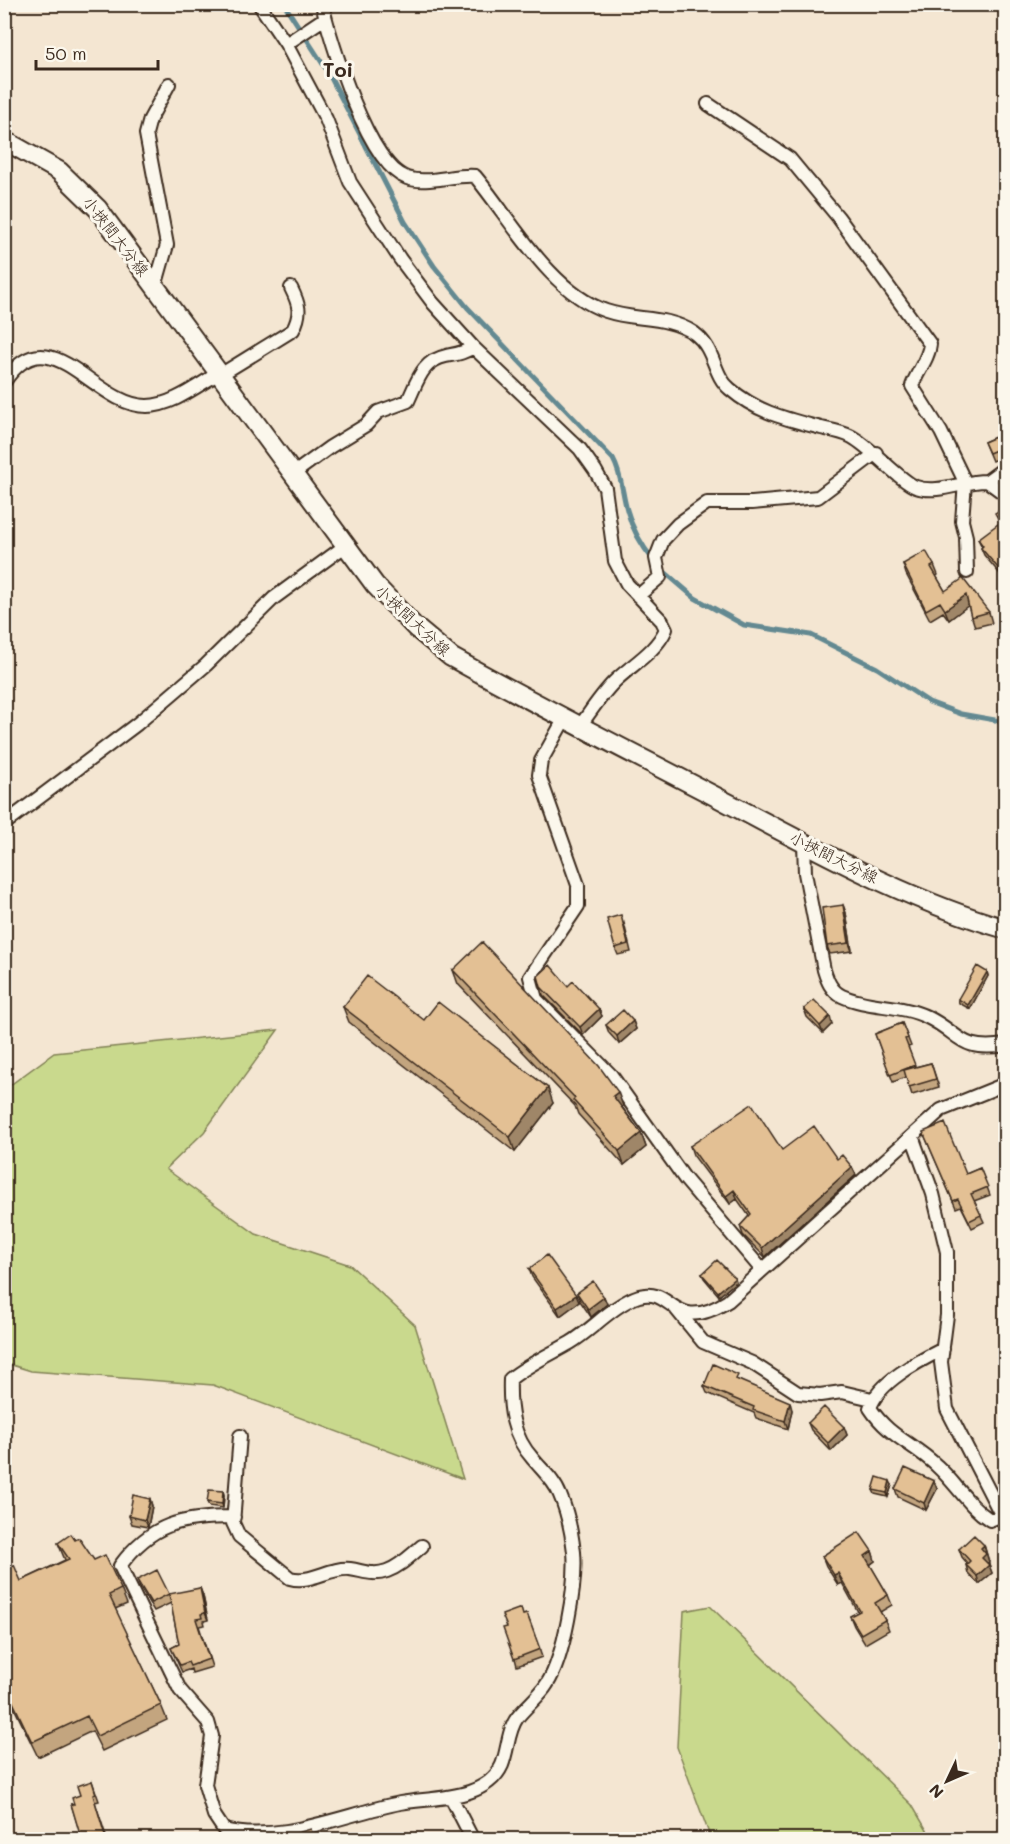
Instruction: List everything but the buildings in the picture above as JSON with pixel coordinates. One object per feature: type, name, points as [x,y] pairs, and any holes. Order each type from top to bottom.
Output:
[{"type":"main road","name":"小挾間大分線","points":[[4,140],[59,171],[98,209],[375,585],[415,627],[451,657],[804,843],[900,889],[971,919],[1005,929]]},
{"type":"street","points":[[259,4],[288,43],[326,119],[350,182],[400,259],[433,303],[473,347],[580,449],[596,470],[605,488],[615,561],[627,584],[662,621],[666,629],[663,638],[572,722],[541,761],[539,775],[578,885],[578,906],[560,934],[538,960],[530,977],[536,999],[604,1067],[632,1101],[712,1213],[762,1270]]},
{"type":"street","points":[[322,4],[333,49],[356,106],[378,148],[393,169],[407,178],[430,179],[458,174],[475,176],[535,255],[579,296],[606,311],[659,319],[694,333],[712,353],[717,372],[728,388],[756,409],[849,435],[876,453],[915,487],[932,489],[965,482],[987,481],[1005,467]]},
{"type":"street","points":[[288,43],[311,30],[325,18]]},
{"type":"street","points":[[155,287],[167,245],[146,134],[150,120],[169,84]]},
{"type":"street","points":[[708,104],[790,159],[838,217],[930,344],[930,352],[918,369],[912,386],[941,432],[965,482],[962,520],[966,537],[967,572]]},
{"type":"street","points":[[4,382],[22,363],[35,356],[50,356],[68,363],[109,394],[128,403],[148,406],[165,403],[293,330],[298,320],[300,305],[291,288]]},
{"type":"street","points":[[293,474],[366,425],[378,412],[408,401],[418,376],[428,363],[438,358],[466,352],[473,347]]},
{"type":"street","points":[[638,596],[660,577],[656,558],[663,540],[678,524],[707,503],[752,503],[818,497],[876,453]]},
{"type":"street","points":[[987,481],[1005,495]]},
{"type":"street","points":[[4,824],[137,724],[206,665],[274,597],[345,546]]},
{"type":"street","points":[[804,843],[805,873],[824,970],[834,990],[839,995],[855,1000],[927,1017],[961,1041],[985,1048],[1005,1045]]},
{"type":"street","points":[[234,1516],[188,1518],[149,1534],[120,1566],[180,1690],[208,1722],[212,1736],[205,1785],[214,1815],[224,1830],[253,1838],[401,1803],[451,1797],[491,1779],[500,1768],[508,1749],[513,1723],[548,1683],[560,1655],[568,1620],[574,1553],[560,1494],[530,1457],[516,1433],[509,1404],[510,1379],[532,1362],[570,1343],[639,1296],[655,1296],[691,1316],[709,1313],[728,1301],[941,1110],[1005,1082]]},
{"type":"street","points":[[912,1136],[933,1194],[946,1252],[947,1314],[943,1349],[941,1362],[947,1409],[1003,1520],[990,1520],[976,1511],[937,1465],[890,1433],[870,1408],[872,1399],[899,1374],[943,1349]]},
{"type":"street","points":[[674,1307],[703,1342],[752,1363],[798,1393],[820,1395],[842,1392],[872,1399]]},
{"type":"street","points":[[240,1436],[233,1523],[239,1536],[290,1578],[300,1581],[350,1569],[375,1574],[386,1572],[396,1567],[422,1546]]},
{"type":"street","points":[[451,1797],[473,1839]]},
{"type":"green space","points":[[278,1030],[204,1132],[166,1169],[256,1234],[350,1265],[415,1325],[463,1479],[213,1385],[31,1371],[5,1363],[5,1089],[54,1053]]},
{"type":"green space","points":[[710,1606],[912,1805],[932,1839],[711,1839],[677,1747],[684,1611]]},
{"type":"waterway","points":[[284,4],[328,72],[405,222],[434,266],[467,307],[613,459],[632,524],[654,561]]},
{"type":"waterway","points":[[660,568],[695,598],[744,625],[811,635],[877,668],[929,702],[961,714],[1006,722]]},
{"type":"district","name":"Toi","points":[[338,70]]}]
